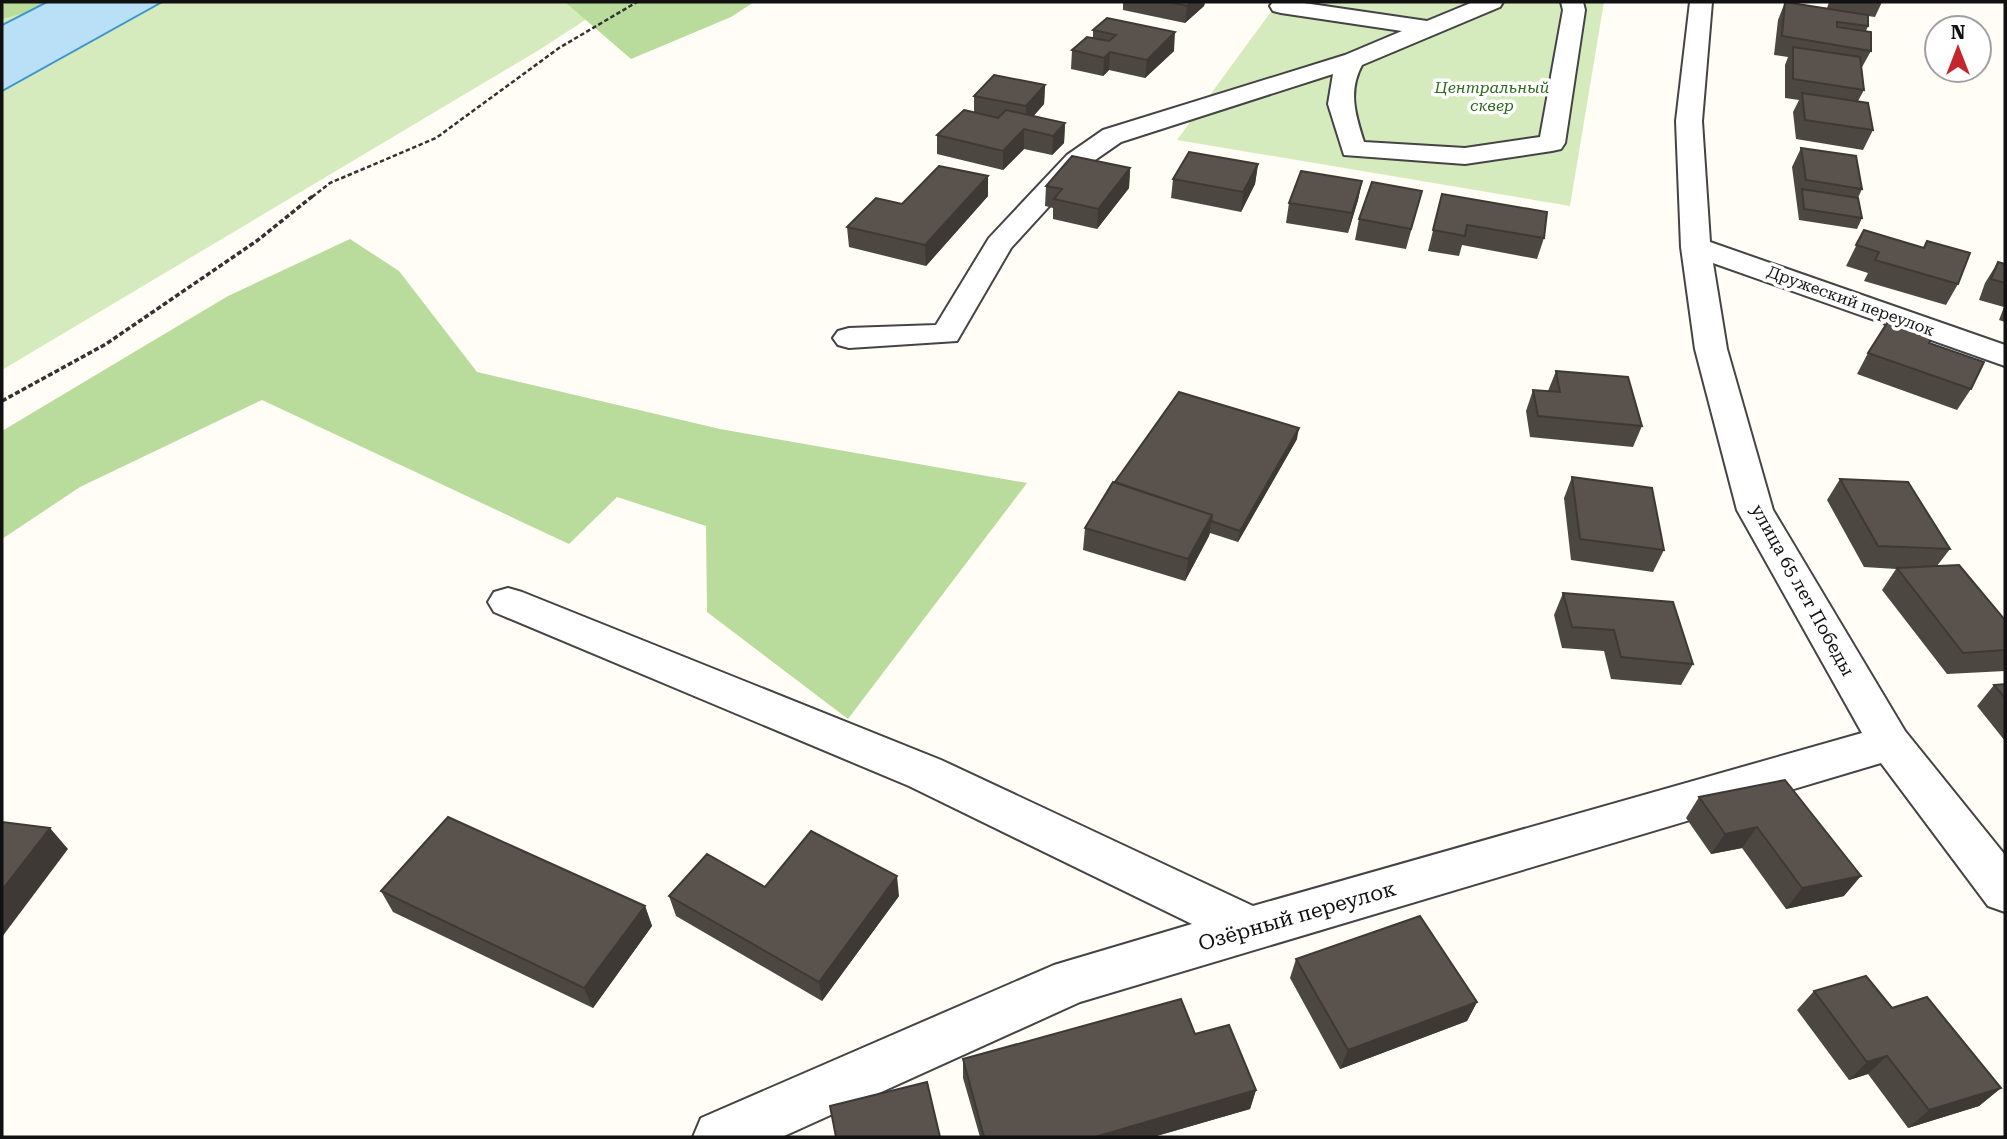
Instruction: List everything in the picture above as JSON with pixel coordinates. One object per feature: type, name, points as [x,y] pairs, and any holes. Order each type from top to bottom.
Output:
[{"type":"street","points":[[849,338],[946,334],[999,244],[1076,161],[1112,136],[1353,60],[1492,2]]},
{"type":"street","points":[[1353,60],[1342,77],[1339,100],[1353,149],[1465,156],[1552,143],[1574,10],[1572,2]]},
{"type":"street","name":"улица 65 лет Победы","points":[[1696,2],[1689,121],[1696,247],[1711,349],[1755,510],[1890,743],[2005,891]]},
{"type":"street","points":[[1281,6],[1428,28]]},
{"type":"street","name":"Дружеский переулок","points":[[1696,247],[2005,356]]},
{"type":"street","points":[[508,602],[925,774],[1251,929]]},
{"type":"street","name":"Озёрный переулок","points":[[720,1137],[1072,981],[1890,743]]},
{"type":"path","points":[[2,401],[106,344],[258,240],[330,183],[436,138],[559,48],[637,2]]},
{"type":"green space","points":[[2,2],[613,2],[539,50],[2,370]]},
{"type":"green space","points":[[2,2],[47,2],[25,13],[2,19]]},
{"type":"green space","points":[[565,2],[754,2],[731,17],[631,59]]},
{"type":"green space","name":"Центральный сквер","points":[[1278,2],[1604,2],[1570,206],[1177,140]]},
{"type":"green space","points":[[350,239],[399,271],[477,372],[720,429],[1027,483],[848,719],[707,612],[706,526],[617,497],[569,544],[262,400],[80,487],[2,539],[2,431],[228,296]]},
{"type":"water","points":[[47,2],[162,2],[2,91],[2,25]]},
{"type":"building","points":[[1169,2],[1191,2],[1187,6]]},
{"type":"building","points":[[1785,2],[1868,15],[1868,26],[1837,22],[1837,27],[1871,32],[1871,51],[1782,36]]},
{"type":"building","points":[[1107,18],[1175,32],[1147,60],[1110,52],[1104,58],[1072,50],[1087,37],[1109,41],[1116,35],[1093,30]]},
{"type":"building","points":[[1793,47],[1860,57],[1864,90],[1793,79]]},
{"type":"building","points":[[994,75],[1045,85],[1026,106],[974,96]]},
{"type":"building","points":[[1802,93],[1868,103],[1873,130],[1805,120]]},
{"type":"building","points":[[964,110],[998,118],[1006,110],[1065,123],[1053,136],[1024,129],[1003,151],[937,135]]},
{"type":"building","points":[[1801,148],[1856,156],[1862,189],[1806,180]]},
{"type":"building","points":[[1189,152],[1258,164],[1243,192],[1173,179]]},
{"type":"building","points":[[1072,156],[1130,168],[1098,209],[1054,199],[1062,189],[1046,186]]},
{"type":"building","points":[[939,166],[988,176],[925,245],[847,227],[876,198],[902,204]]},
{"type":"building","points":[[1301,171],[1362,181],[1352,213],[1289,203]]},
{"type":"building","points":[[1372,182],[1422,191],[1411,229],[1359,219]]},
{"type":"building","points":[[1802,189],[1858,198],[1862,218],[1804,209]]},
{"type":"building","points":[[1442,194],[1547,212],[1544,238],[1467,225],[1465,236],[1433,230]]},
{"type":"building","points":[[1864,230],[1924,248],[1927,241],[1970,253],[1958,284],[1875,260],[1879,252],[1856,245]]},
{"type":"building","points":[[1998,262],[2005,264],[2005,283],[1991,279]]},
{"type":"building","points":[[1889,320],[1933,335],[1929,343],[1984,362],[1971,389],[1868,353]]},
{"type":"building","points":[[1556,371],[1628,377],[1642,426],[1538,416],[1533,390],[1560,392]]},
{"type":"building","points":[[1179,392],[1299,428],[1240,531],[1211,521],[1212,515],[1115,482]]},
{"type":"building","points":[[1572,477],[1652,488],[1664,550],[1580,539]]},
{"type":"building","points":[[1840,479],[1908,482],[1950,549],[1878,546]]},
{"type":"building","points":[[1113,482],[1212,515],[1188,559],[1085,528]]},
{"type":"building","points":[[1959,565],[2005,620],[2005,650],[1963,653],[1897,568]]},
{"type":"building","points":[[1563,593],[1673,602],[1693,664],[1621,657],[1614,630],[1572,627]]},
{"type":"building","points":[[2005,684],[2005,698],[1994,685]]},
{"type":"building","points":[[1785,780],[1861,876],[1802,888],[1757,827],[1725,834],[1699,797]]},
{"type":"building","points":[[448,817],[645,906],[584,988],[381,891]]},
{"type":"building","points":[[2,822],[50,828],[2,890]]},
{"type":"building","points":[[811,831],[897,876],[819,982],[669,896],[707,854],[765,887]]},
{"type":"building","points":[[1420,916],[1477,1002],[1348,1050],[1296,959]]},
{"type":"building","points":[[1866,976],[1892,1008],[1927,997],[2001,1088],[1929,1110],[1887,1056],[1867,1062],[1814,991]]},
{"type":"building","points":[[1181,999],[1195,1034],[1229,1025],[1256,1090],[1095,1137],[984,1137],[963,1059]]},
{"type":"building","points":[[927,1082],[940,1137],[836,1137],[830,1106]]}]
